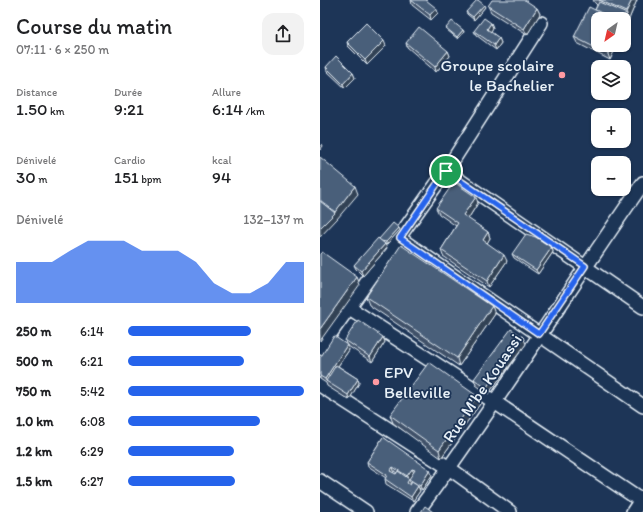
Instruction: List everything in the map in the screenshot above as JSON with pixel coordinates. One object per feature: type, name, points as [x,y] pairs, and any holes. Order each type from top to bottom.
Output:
[{"type":"street","points":[[320,348],[348,307],[400,238],[446,171],[541,23]]},
{"type":"street","points":[[446,171],[643,307]]},
{"type":"street","name":"Rue M'be Kouassi","points":[[418,512],[496,403],[539,334],[643,183]]},
{"type":"street","points":[[400,238],[643,406]]},
{"type":"street","points":[[348,307],[642,500],[633,512]]},
{"type":"street","points":[[320,385],[450,468],[510,512]]},
{"type":"street","points":[[320,481],[366,512]]},
{"type":"building","points":[[411,0],[426,0],[436,8],[430,15]]},
{"type":"building","points":[[477,0],[484,5],[473,17],[466,12]]},
{"type":"building","points":[[492,0],[525,0],[537,8],[524,29],[488,6]]},
{"type":"building","points":[[599,0],[632,0],[626,12]]},
{"type":"building","points":[[599,2],[622,12],[599,12],[595,10]]},
{"type":"building","points":[[589,7],[599,12],[591,12],[591,46],[574,37]]},
{"type":"building","points":[[484,18],[491,23],[487,29],[499,38],[494,45],[474,31]]},
{"type":"building","points":[[452,21],[463,30],[457,37],[446,28]]},
{"type":"building","points":[[366,23],[384,41],[365,60],[347,42]]},
{"type":"building","points":[[419,27],[448,51],[435,67],[406,43]]},
{"type":"building","points":[[336,56],[353,73],[343,84],[326,67]]},
{"type":"building","points":[[320,157],[355,186],[335,212],[320,200]]},
{"type":"building","points":[[454,182],[476,197],[463,215],[488,232],[483,240],[504,255],[487,281],[441,250],[458,223],[436,208]]},
{"type":"building","points":[[320,201],[335,213],[320,228]]},
{"type":"building","points":[[393,223],[399,228],[386,242],[381,241],[379,239]]},
{"type":"building","points":[[526,234],[536,237],[552,247],[536,270],[512,254]]},
{"type":"building","points":[[378,238],[385,244],[361,271],[354,265]]},
{"type":"building","points":[[401,245],[492,306],[457,358],[366,297]]},
{"type":"building","points":[[322,252],[357,277],[320,329],[320,254]]},
{"type":"building","points":[[358,320],[383,337],[370,357],[345,340]]},
{"type":"building","points":[[511,329],[523,337],[486,388],[474,379]]},
{"type":"building","points":[[334,336],[347,345],[325,379],[320,376],[320,358]]},
{"type":"building","points":[[429,362],[477,396],[439,450],[390,415]]},
{"type":"building","points":[[336,365],[358,379],[348,395],[326,381]]},
{"type":"building","points":[[383,437],[430,470],[420,486],[409,479],[407,483],[410,485],[412,482],[418,486],[411,497],[385,479],[387,475],[367,462]],"holes":[[[393,467],[407,476],[412,469],[415,470],[409,479],[398,471],[396,474],[390,471]]]},
{"type":"building","points":[[425,506],[433,512],[421,512]]},
{"type":"place","name":"Groupe scolaire le Bachelier","points":[[562,75]]},
{"type":"place","name":"EPV Belleville","points":[[376,382]]},
{"type":"route","points":[[446,171],[585,266],[539,334],[400,238],[446,171]]}]
